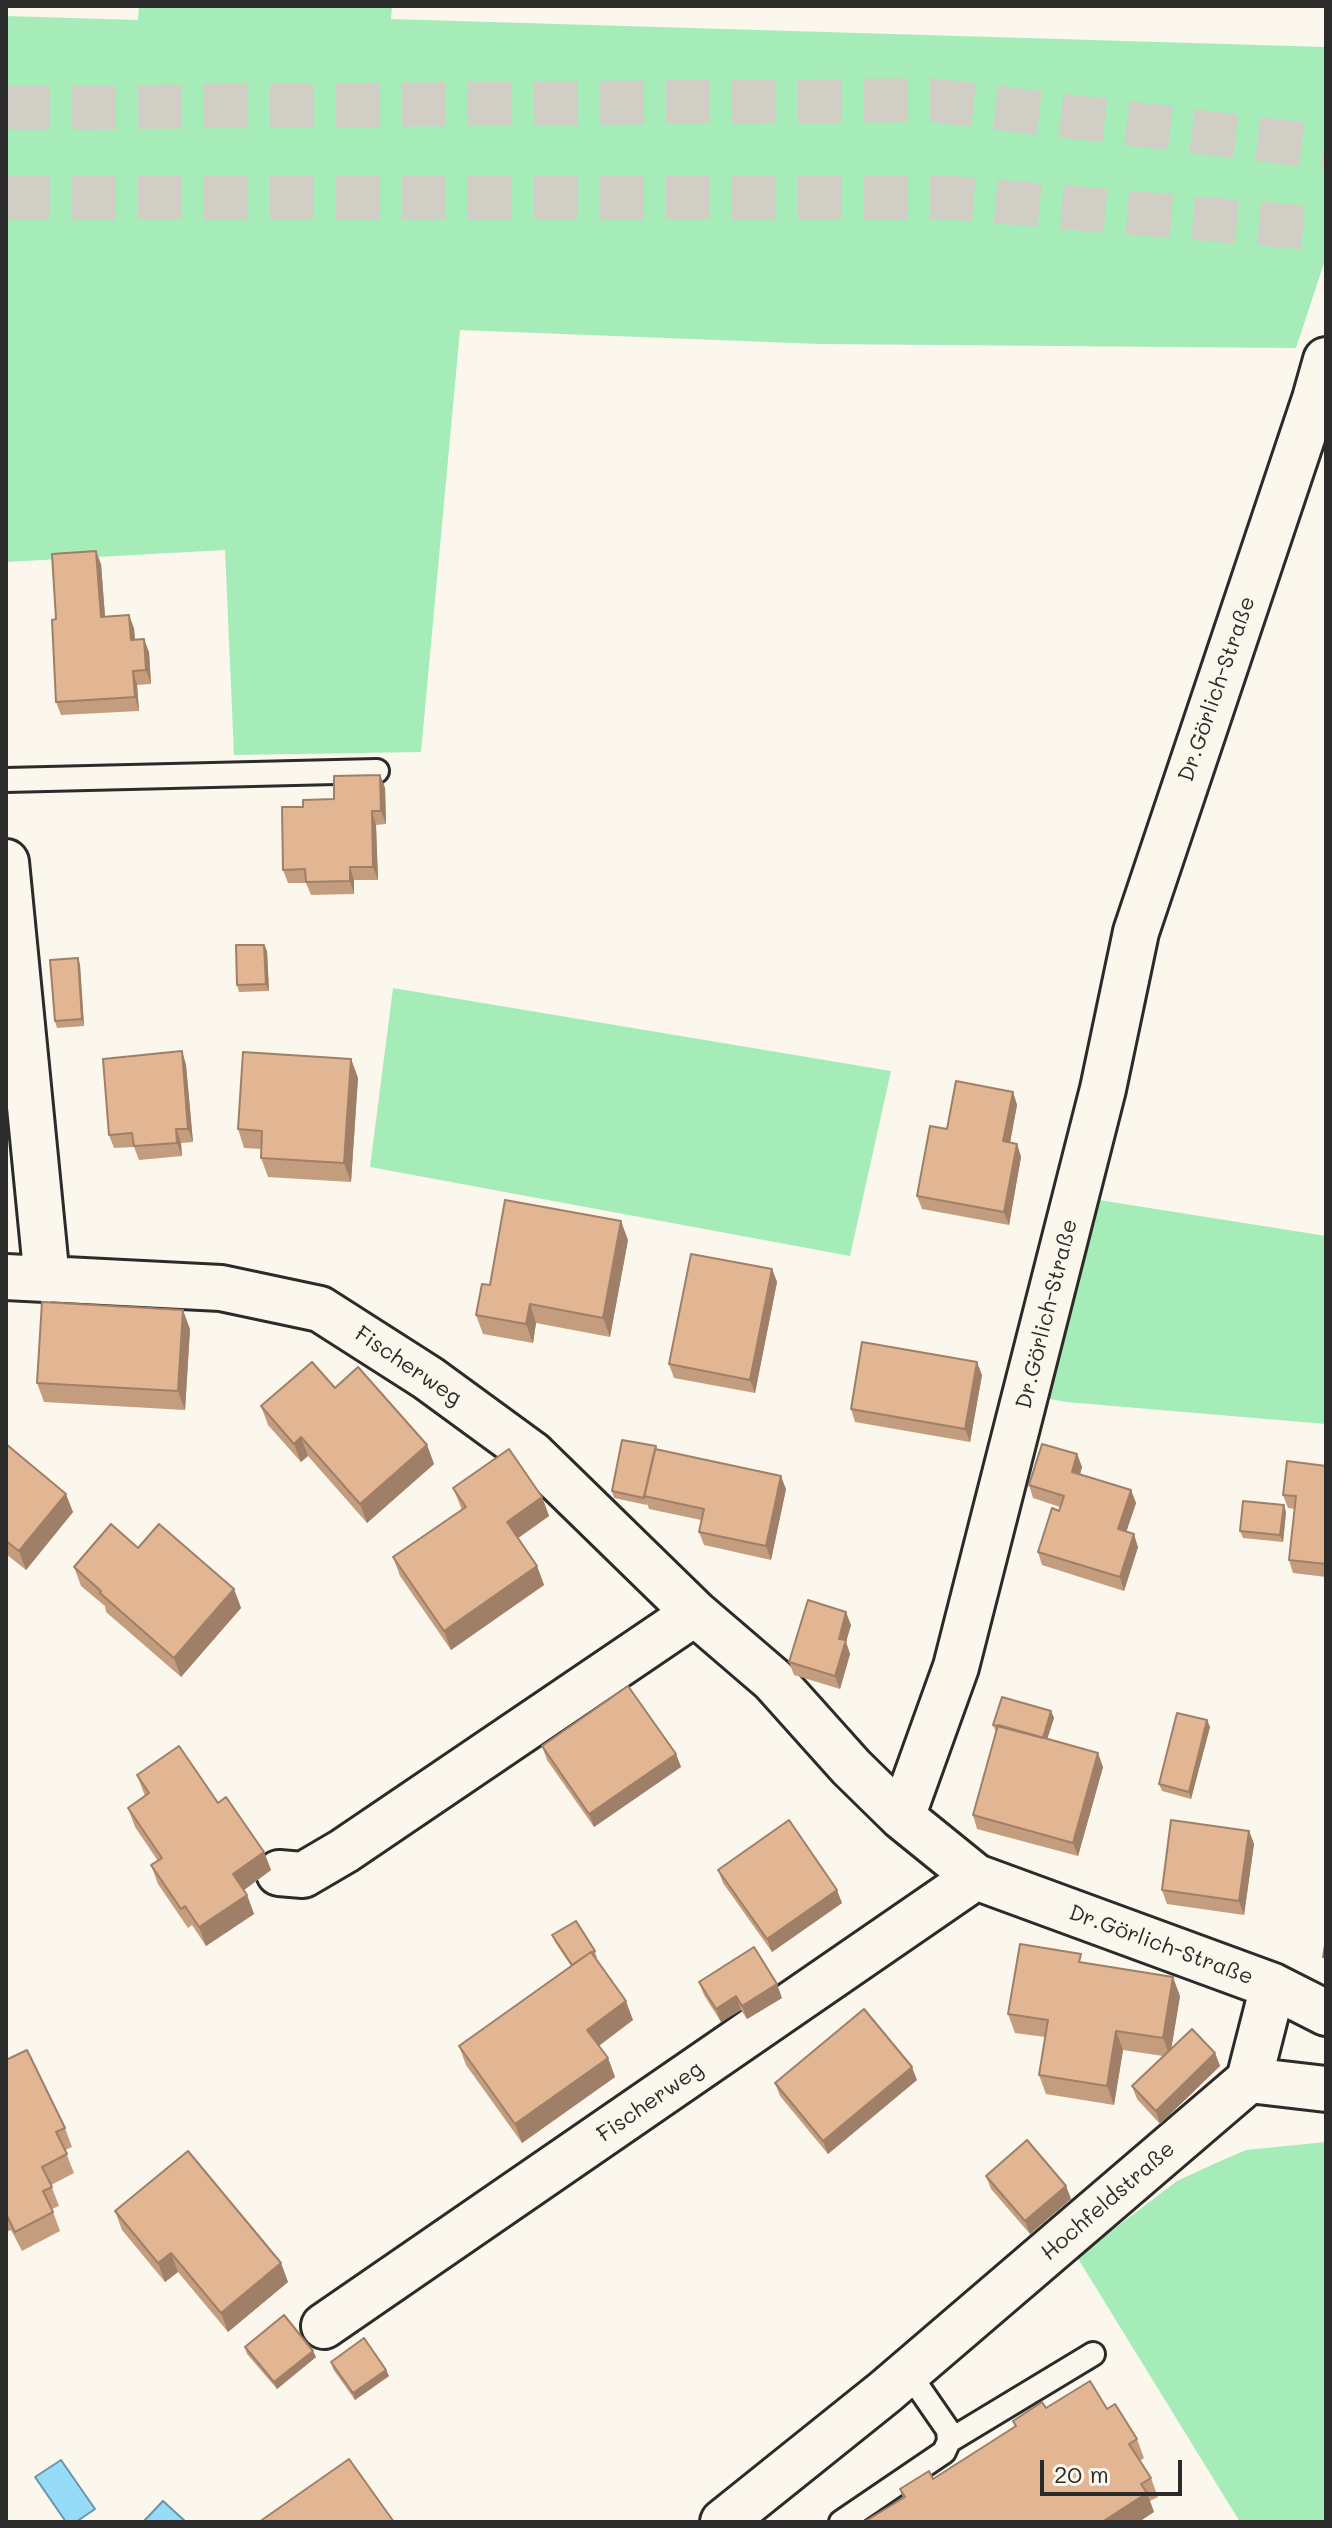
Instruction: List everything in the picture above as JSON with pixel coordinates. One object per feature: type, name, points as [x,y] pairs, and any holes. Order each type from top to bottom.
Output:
[{"type":"street","name":"Dr.Görlich-Straße","points":[[1326,360],[1136,932],[1103,1089],[956,1667],[902,1817],[976,1877],[1273,1986],[1326,2013]]},
{"type":"street","name":"Fischerweg","points":[[6,862],[26,1279],[221,1288],[320,1309],[428,1378],[532,1454],[695,1613],[773,1680],[851,1767],[902,1817]]},
{"type":"street","points":[[279,1873],[303,1875],[344,1851],[695,1613]]},
{"type":"street","name":"Fischerweg","points":[[324,2326],[976,1877]]},
{"type":"street","points":[[1273,1986],[1249,2080],[1326,2089]]},
{"type":"street","name":"Hochfeldstraße","points":[[723,2522],[908,2372],[1249,2080]]},
{"type":"lane","points":[[6,780],[377,771]]},
{"type":"lane","points":[[949,2441],[1093,2354]]},
{"type":"lane","points":[[841,2522],[944,2452],[949,2441],[948,2430],[908,2372]]},
{"type":"green space","points":[[139,6],[392,6],[391,19],[1326,47],[1326,257],[1296,348],[821,344],[460,330],[421,752],[234,755],[225,550],[6,562],[6,16],[138,20]]},
{"type":"green space","points":[[393,988],[891,1071],[850,1256],[370,1167]]},
{"type":"green space","points":[[1099,1200],[1326,1236],[1326,1424],[1045,1398]]},
{"type":"green space","points":[[1326,2142],[1326,2522],[1240,2522],[1077,2257],[1177,2181],[1246,2150]]},
{"type":"water","points":[[61,2460],[95,2509],[76,2522],[66,2522],[35,2477]]},
{"type":"water","points":[[163,2501],[186,2522],[143,2522]]},
{"type":"building","points":[[96,551],[101,617],[129,615],[131,640],[144,639],[146,670],[133,671],[135,697],[56,702],[52,554]]},
{"type":"building","points":[[380,775],[381,811],[372,811],[373,867],[350,867],[350,881],[306,882],[305,869],[283,870],[282,807],[303,807],[303,800],[334,799],[334,776]]},
{"type":"building","points":[[236,945],[264,945],[266,984],[237,985]]},
{"type":"building","points":[[78,958],[82,1019],[55,1021],[50,960]]},
{"type":"building","points":[[182,1051],[188,1129],[176,1129],[177,1143],[134,1146],[132,1133],[109,1135],[103,1059]]},
{"type":"building","points":[[243,1052],[351,1059],[344,1163],[261,1158],[262,1131],[238,1129]]},
{"type":"building","points":[[956,1081],[1013,1092],[1003,1141],[1017,1144],[1004,1212],[917,1196],[930,1126],[947,1129]]},
{"type":"building","points":[[505,1200],[621,1221],[603,1318],[530,1304],[526,1324],[476,1315],[482,1284],[490,1285]]},
{"type":"building","points":[[691,1254],[772,1269],[750,1380],[669,1364]]},
{"type":"building","points":[[42,1302],[183,1310],[178,1391],[37,1383]]},
{"type":"building","points":[[862,1342],[977,1362],[965,1429],[851,1409]]},
{"type":"building","points":[[312,1362],[335,1388],[358,1367],[427,1445],[360,1504],[301,1437],[294,1444],[261,1406]]},
{"type":"building","points":[[622,1440],[656,1446],[644,1498],[612,1491]]},
{"type":"building","points":[[6,1444],[66,1494],[19,1551],[6,1541]]},
{"type":"building","points":[[1042,1444],[1077,1454],[1072,1472],[1131,1490],[1118,1529],[1134,1534],[1120,1577],[1038,1552],[1052,1508],[1059,1511],[1064,1496],[1029,1485]]},
{"type":"building","points":[[509,1449],[542,1497],[507,1522],[537,1566],[444,1631],[393,1557],[466,1507],[453,1488]]},
{"type":"building","points":[[655,1449],[781,1476],[766,1546],[699,1532],[704,1509],[644,1496]]},
{"type":"building","points":[[1287,1461],[1326,1466],[1326,1564],[1289,1560],[1296,1496],[1283,1495]]},
{"type":"building","points":[[1243,1501],[1284,1505],[1280,1535],[1240,1531]]},
{"type":"building","points":[[111,1524],[138,1548],[159,1524],[234,1589],[174,1658],[74,1567]]},
{"type":"building","points":[[808,1600],[846,1612],[839,1639],[846,1640],[835,1676],[789,1662]]},
{"type":"building","points":[[628,1686],[676,1754],[589,1814],[542,1746]]},
{"type":"building","points":[[1002,1697],[1051,1711],[1043,1738],[993,1725]]},
{"type":"building","points":[[1177,1713],[1207,1720],[1189,1792],[1159,1784]]},
{"type":"building","points":[[998,1725],[1098,1753],[1073,1843],[973,1815]]},
{"type":"building","points":[[179,1746],[218,1803],[226,1797],[264,1852],[233,1874],[247,1895],[199,1927],[185,1906],[181,1909],[151,1865],[162,1858],[128,1808],[149,1793],[137,1775]]},
{"type":"building","points":[[789,1820],[837,1890],[767,1939],[718,1870]]},
{"type":"building","points":[[1171,1820],[1249,1831],[1239,1901],[1162,1890]]},
{"type":"building","points":[[576,1921],[595,1951],[572,1965],[552,1935]]},
{"type":"building","points":[[1020,1944],[1081,1954],[1079,1962],[1173,1977],[1163,2038],[1116,2031],[1107,2086],[1039,2075],[1048,2020],[1008,2014]]},
{"type":"building","points":[[754,1947],[777,1984],[742,2006],[736,1996],[716,2009],[699,1982]]},
{"type":"building","points":[[591,1952],[626,2001],[587,2030],[608,2058],[515,2124],[459,2046]]},
{"type":"building","points":[[864,2009],[912,2067],[823,2141],[775,2083]]},
{"type":"building","points":[[1192,2029],[1215,2053],[1156,2111],[1132,2086]]},
{"type":"building","points":[[27,2050],[65,2128],[56,2132],[67,2154],[42,2167],[52,2187],[43,2191],[53,2212],[15,2232],[6,2214],[6,2060]]},
{"type":"building","points":[[1027,2140],[1066,2186],[1025,2221],[986,2176]]},
{"type":"building","points":[[188,2151],[281,2263],[221,2313],[171,2253],[158,2263],[115,2211]]},
{"type":"building","points":[[284,2315],[313,2351],[274,2382],[245,2347]]},
{"type":"building","points":[[364,2338],[386,2370],[353,2393],[331,2362]]},
{"type":"building","points":[[1090,2381],[1107,2409],[1115,2404],[1137,2439],[1129,2444],[1151,2478],[1141,2484],[1147,2493],[1102,2522],[864,2522],[905,2497],[900,2489],[929,2471],[933,2479],[1016,2426],[1013,2421],[1042,2402],[1046,2408]]},
{"type":"building","points":[[349,2459],[394,2522],[259,2522]]},
{"type":"tunnel","points":[[6,108],[932,100],[1326,147]]},
{"type":"tunnel","points":[[6,198],[954,198],[1326,229]]}]
